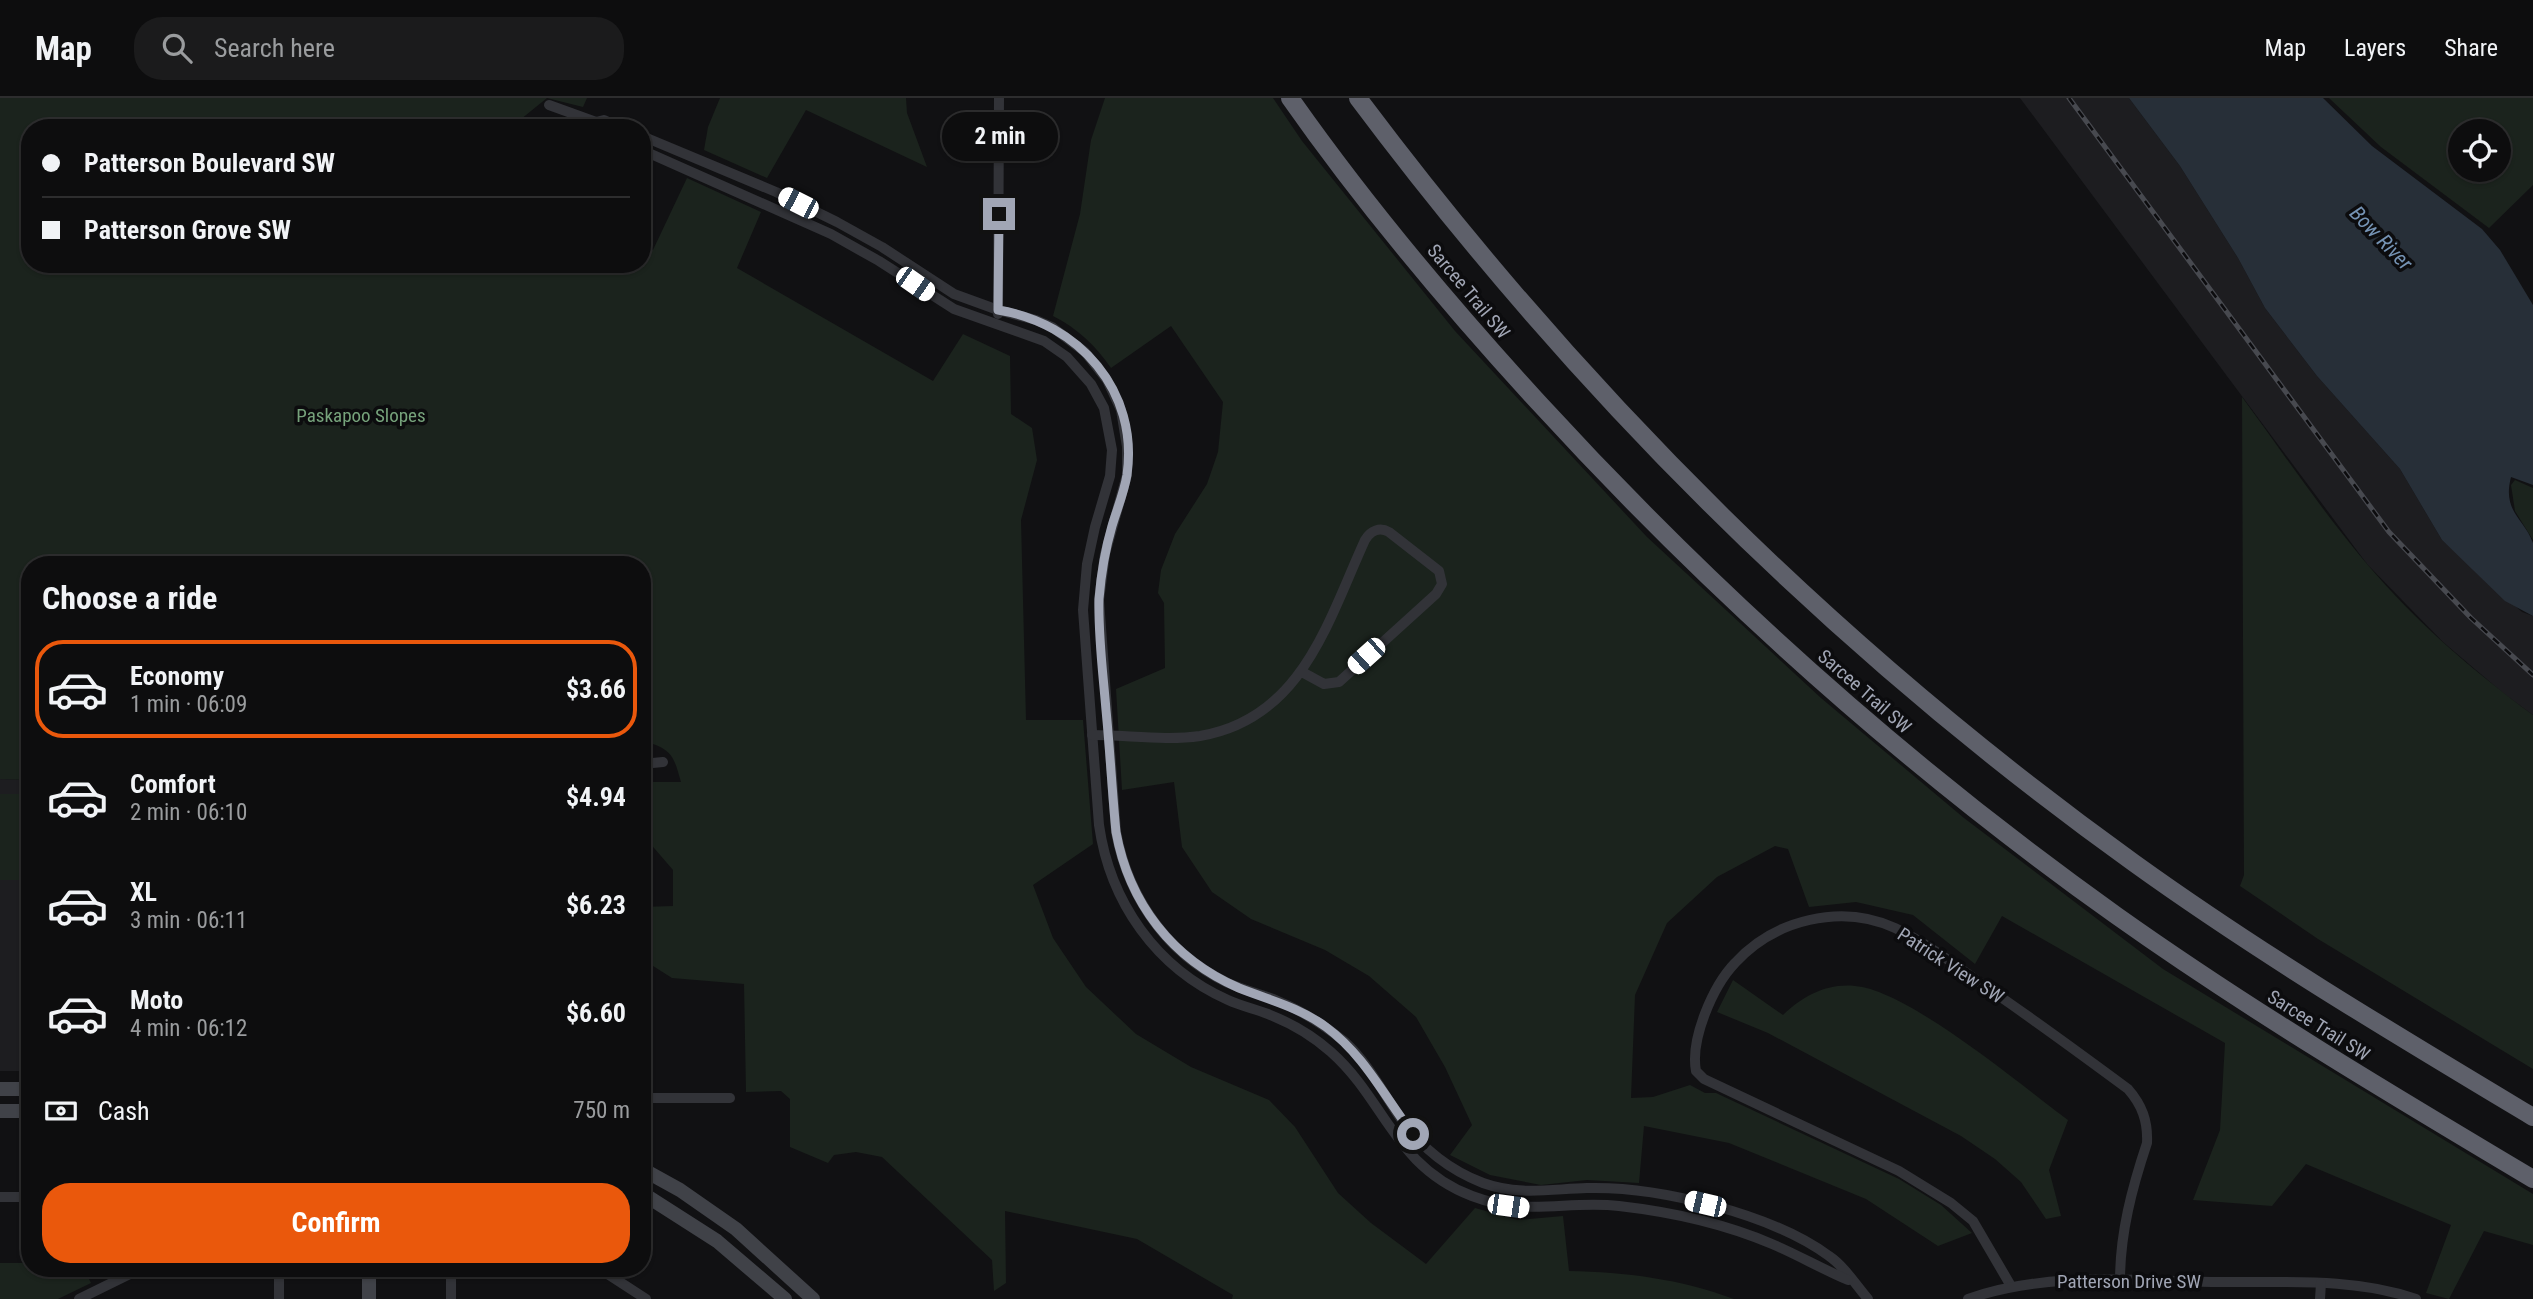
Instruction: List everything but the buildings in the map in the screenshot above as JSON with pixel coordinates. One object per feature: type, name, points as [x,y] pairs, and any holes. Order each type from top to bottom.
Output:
[{"type":"highway","name":"Sarcee Trail SW","points":[[1290,98],[1393,233],[1468,324],[1531,394],[1688,557],[1837,695],[2002,831],[2179,959],[2307,1043],[2533,1179]]},
{"type":"highway","name":"Sarcee Trail SW","points":[[1358,98],[1456,227],[1522,305],[1606,397],[1735,530],[1915,692],[2068,815],[2200,909],[2323,990],[2533,1117]]},
{"type":"main road","points":[[0,1089],[21,1089]]},
{"type":"main road","points":[[0,1111],[21,1111]]},
{"type":"main road","points":[[651,1174],[680,1190],[736,1229],[813,1299]]},
{"type":"main road","points":[[651,1199],[718,1241],[785,1299]]},
{"type":"main road","points":[[369,1277],[369,1299]]},
{"type":"street","points":[[996,324],[999,98]]},
{"type":"street","points":[[549,105],[583,119]]},
{"type":"street","points":[[651,140],[776,192],[882,247],[954,294],[1036,320],[1062,333],[1079,346],[1107,380],[1124,420],[1128,447],[1127,475],[1102,567],[1100,627],[1115,819],[1119,849],[1133,887],[1149,916],[1177,949],[1208,972],[1235,986],[1310,1016],[1357,1054],[1401,1118],[1433,1154],[1465,1175],[1512,1191],[1599,1188],[1650,1194],[1719,1208],[1772,1226],[1812,1244],[1832,1257],[1868,1299]]},
{"type":"street","points":[[651,154],[831,234],[954,309],[1035,337],[1067,357],[1091,384],[1104,408],[1112,450],[1110,476],[1087,564],[1084,627],[1103,847],[1115,886],[1136,925],[1162,956],[1196,984],[1227,1000],[1266,1013],[1316,1040],[1347,1067],[1409,1153],[1434,1175],[1471,1196],[1496,1204],[1524,1208],[1616,1205],[1698,1219],[1770,1243],[1852,1282]]},
{"type":"street","points":[[770,205],[776,192]]},
{"type":"street","points":[[1108,424],[1124,420]]},
{"type":"street","points":[[1092,735],[1185,737],[1219,731],[1259,713],[1292,685],[1302,672],[1315,650],[1365,540],[1373,531],[1382,529],[1390,532],[1439,571],[1441,584],[1436,594],[1339,682],[1324,684],[1302,672]]},
{"type":"street","points":[[1087,564],[1102,567]]},
{"type":"street","points":[[651,763],[663,762]]},
{"type":"street","points":[[1136,925],[1149,916]]},
{"type":"street","name":"Patrick View SW","points":[[2011,1286],[1973,1221],[1951,1203],[1899,1171],[1704,1079],[1696,1071],[1696,1050],[1711,998],[1731,967],[1751,947],[1780,929],[1817,918],[1844,916],[1882,923],[1942,956],[2128,1089],[2144,1114],[2147,1143],[2129,1198],[2121,1252],[2120,1281]]},
{"type":"street","points":[[1301,1030],[1310,1016]]},
{"type":"street","points":[[651,1098],[730,1098]]},
{"type":"street","points":[[0,1197],[21,1197]]},
{"type":"street","points":[[79,1299],[124,1277]]},
{"type":"street","points":[[279,1277],[279,1299]]},
{"type":"street","points":[[451,1277],[451,1299]]},
{"type":"street","points":[[612,1277],[646,1299]]},
{"type":"street","name":"Patterson Drive SW","points":[[1968,1299],[2011,1286],[2059,1280],[2321,1283],[2372,1288],[2416,1299]]},
{"type":"street","points":[[2320,1299],[2321,1283]]},
{"type":"shaded area","points":[[2020,98],[2129,98],[2180,166],[2238,258],[2265,308],[2317,376],[2400,469],[2442,540],[2522,612],[2533,616],[2533,715],[2443,642],[2367,564]]},
{"type":"shaded area","points":[[0,779],[21,780],[21,1071],[0,1071]]},
{"type":"green space","name":"Paskapoo Slopes","points":[[0,98],[547,98],[521,119],[21,119],[21,273],[651,273],[651,249],[653,250],[687,178],[761,212],[737,268],[933,381],[963,334],[1010,356],[1011,414],[1032,428],[1037,460],[1021,520],[1026,720],[1083,720],[1093,844],[1033,885],[1053,938],[1086,987],[1136,1034],[1191,1067],[1269,1100],[1295,1127],[1338,1193],[1371,1223],[1426,1264],[1475,1208],[1518,1220],[1563,1216],[1569,1271],[1653,1278],[1693,1286],[1734,1299],[1232,1299],[1233,1295],[1137,1239],[1005,1211],[1006,1283],[994,1291],[992,1260],[882,1157],[856,1152],[834,1155],[828,1163],[790,1147],[790,1099],[781,1091],[746,1092],[744,984],[672,978],[651,965],[651,907],[673,906],[673,870],[651,844],[651,782],[681,782],[670,754],[660,747],[651,745],[651,556],[21,556],[21,780],[0,779]]},
{"type":"green space","points":[[547,98],[587,98],[583,107]]},
{"type":"green space","points":[[720,98],[906,98],[907,113],[927,167],[806,110],[767,178],[704,150],[708,127]]},
{"type":"green space","points":[[1105,98],[1273,98],[1302,141],[1455,331],[1647,537],[1821,698],[1964,818],[2163,969],[2533,1194],[2533,1245],[2484,1231],[2449,1299],[2426,1293],[2451,1225],[2306,1164],[2272,1206],[2193,1200],[2220,1130],[2225,1043],[2002,916],[1975,964],[1913,915],[1856,902],[1809,907],[1788,849],[1775,846],[1717,877],[1667,923],[1635,995],[1631,1098],[1653,1097],[1690,1085],[1705,1093],[1716,1093],[1899,1179],[1941,1205],[1972,1233],[1938,1246],[1866,1199],[1729,1143],[1644,1126],[1639,1183],[1587,1180],[1541,1185],[1490,1175],[1450,1155],[1472,1125],[1445,1067],[1416,1017],[1369,976],[1325,950],[1251,919],[1212,892],[1182,847],[1174,782],[1122,790],[1116,689],[1165,668],[1164,603],[1158,593],[1161,570],[1175,534],[1207,484],[1218,452],[1223,402],[1171,326],[1111,368],[1085,338],[1053,316],[1080,214],[1091,140]]},
{"type":"green space","points":[[2329,98],[2533,98],[2533,185],[2489,228],[2381,147]]},
{"type":"green space","points":[[2242,397],[2334,523],[2385,585],[2488,681],[2533,715],[2533,1069],[2318,939],[2240,886],[2244,875]]},
{"type":"green space","points":[[2515,480],[2533,488],[2533,540],[2515,511],[2511,485]]},
{"type":"green space","points":[[0,794],[21,794],[21,880],[0,880]]},
{"type":"green space","points":[[1733,980],[1783,1015],[1816,992],[1855,986],[1904,1004],[1964,1042],[2068,1120],[2049,1170],[2061,1216],[2046,1219],[2021,1182],[1995,1159],[1961,1136],[1768,1033],[1717,1012]]},
{"type":"green space","points":[[0,1263],[21,1263],[21,1277],[88,1277],[91,1283],[58,1299],[0,1299]]},
{"type":"water","name":"Bow River","points":[[2129,98],[2323,98],[2372,146],[2482,229],[2500,250],[2533,305],[2533,485],[2511,477],[2509,499],[2533,543],[2533,616],[2505,601],[2442,540],[2400,469],[2317,376],[2265,308],[2238,258],[2180,166]]},
{"type":"railway","points":[[2069,98],[2389,532],[2471,618],[2533,675]]},
{"type":"route","points":[[999,214],[998,310],[1019,314],[1052,327],[1079,346],[1107,380],[1117,399],[1125,426],[1128,447],[1127,475],[1102,567],[1099,600],[1116,832],[1129,879],[1161,932],[1199,966],[1226,982],[1310,1016],[1346,1044],[1372,1073],[1413,1134]]}]
